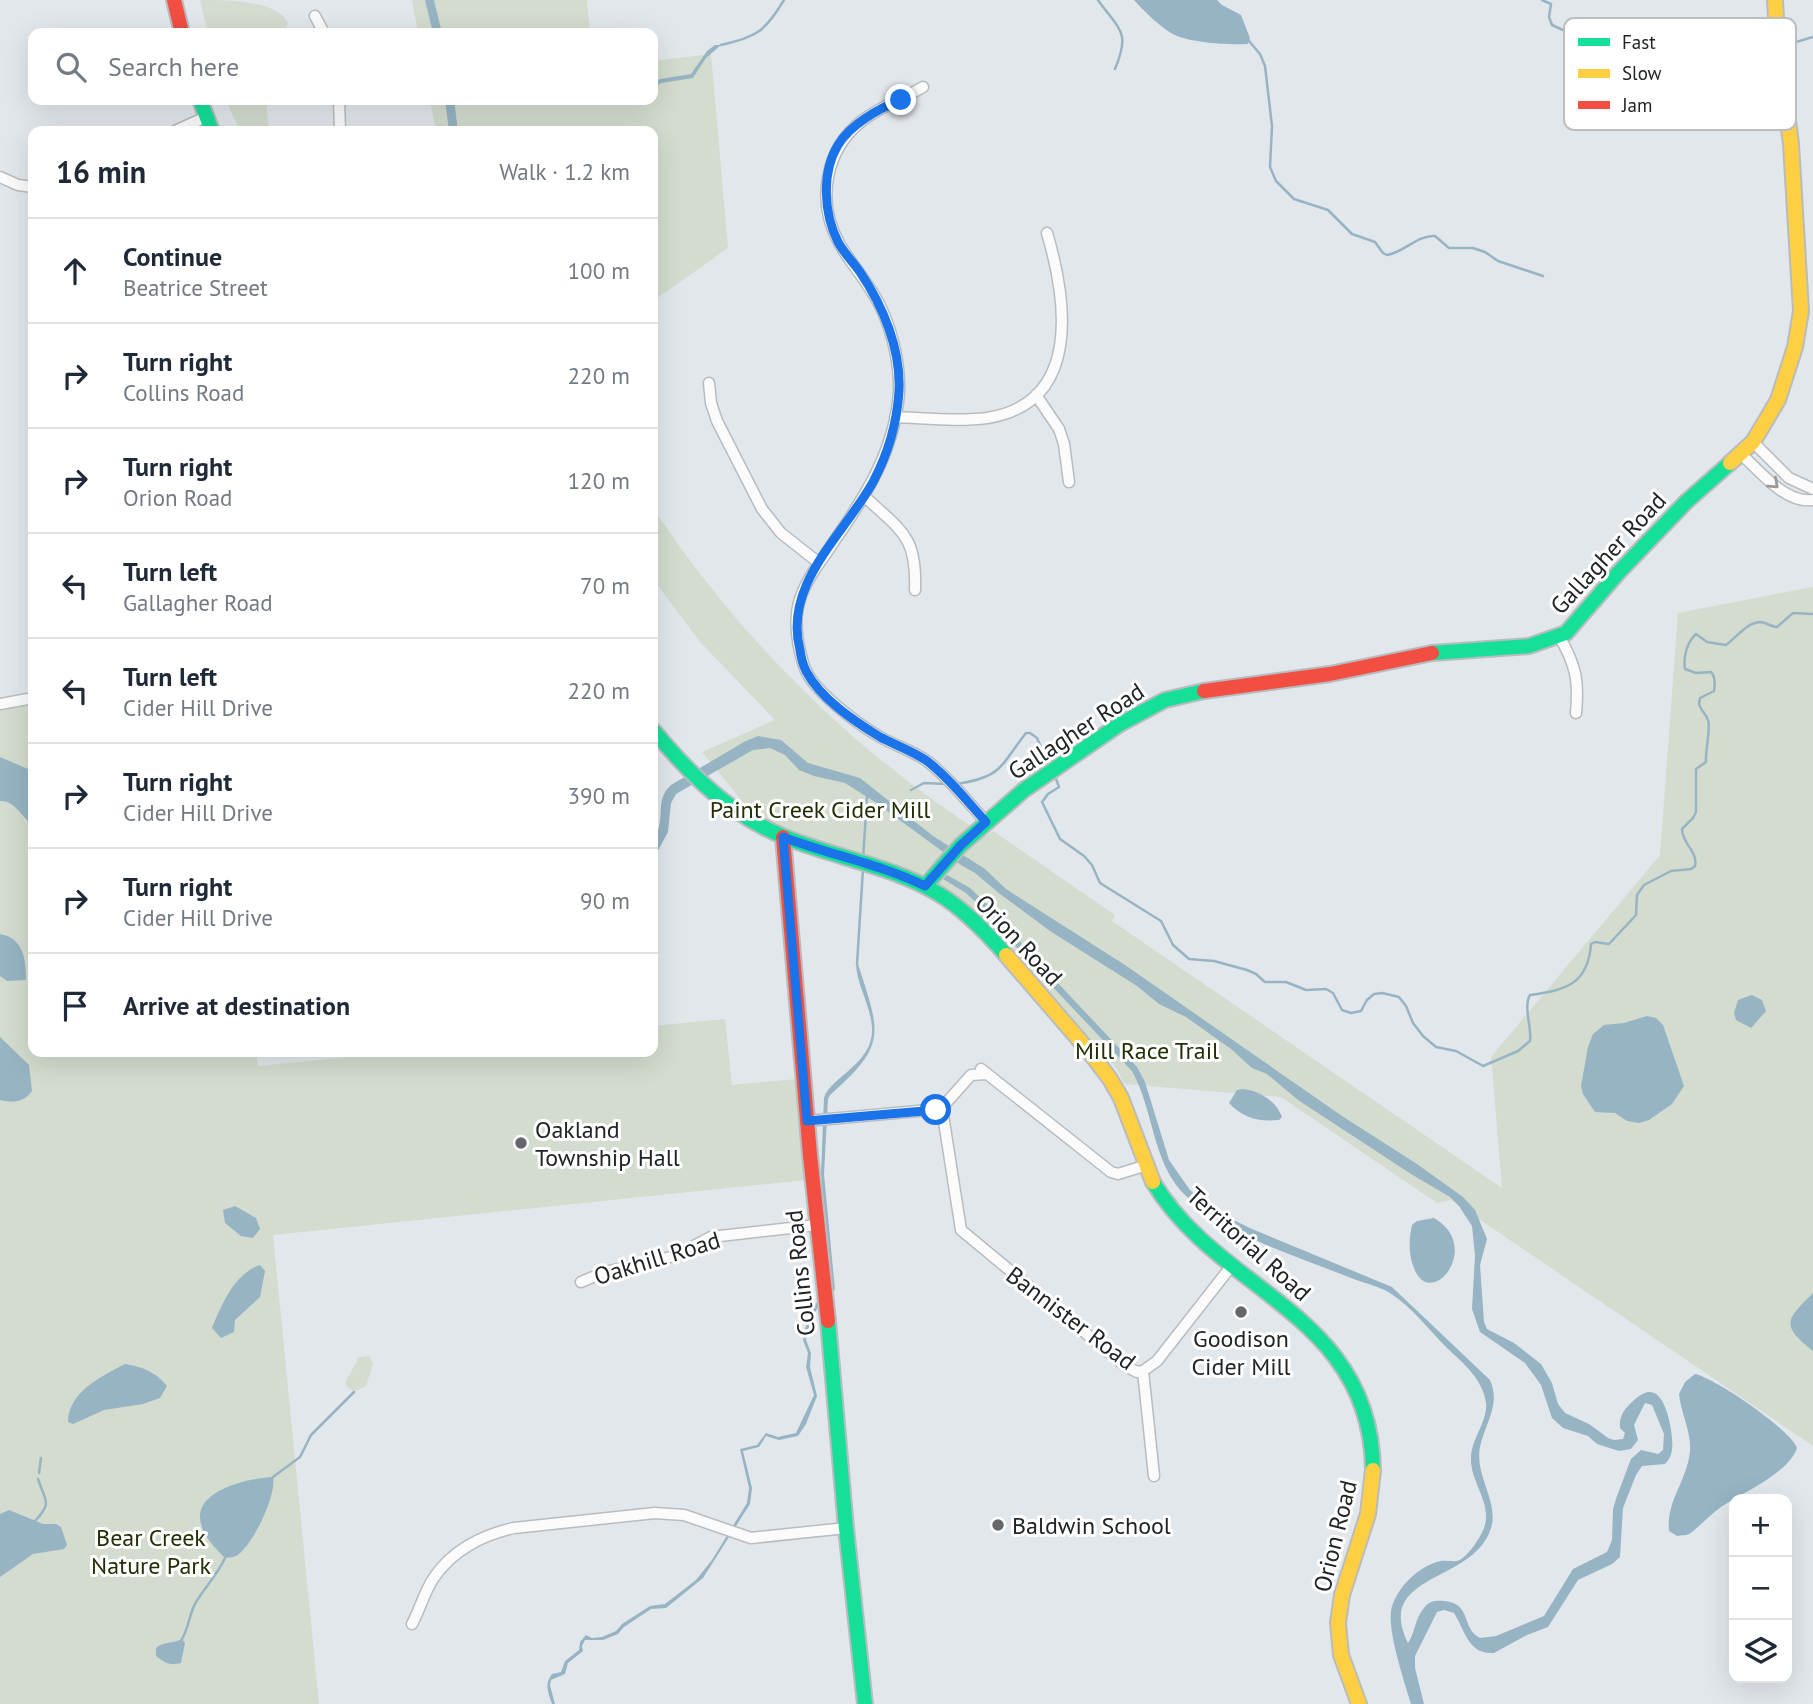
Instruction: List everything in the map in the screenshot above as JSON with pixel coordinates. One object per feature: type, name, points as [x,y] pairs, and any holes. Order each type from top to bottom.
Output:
[{"type":"street","points":[[174,0],[181,28]]},
{"type":"street","name":"Gallagher Road","points":[[1775,0],[1776,18]]},
{"type":"street","points":[[315,16],[321,28]]},
{"type":"street","points":[[923,88],[883,106],[861,121],[838,145],[827,174],[828,214],[838,242],[882,311],[895,350],[899,390],[886,455],[864,496],[819,563],[800,597],[796,613],[796,634],[805,670],[833,703],[881,737],[926,761],[954,785],[986,822]]},
{"type":"street","points":[[202,105],[210,126]]},
{"type":"street","points":[[339,105],[341,126]]},
{"type":"street","points":[[185,126],[206,117]]},
{"type":"street","name":"Gallagher Road","points":[[925,886],[961,845],[1024,790],[1120,724],[1165,701],[1216,688],[1330,674],[1442,651],[1529,646],[1559,636],[1576,624],[1618,573],[1693,495],[1753,442],[1778,400],[1796,347],[1801,311],[1789,130]]},
{"type":"street","points":[[0,177],[28,186]]},
{"type":"street","points":[[895,417],[970,420],[990,417],[1014,410],[1036,395],[1055,366],[1063,334],[1058,270],[1047,233]]},
{"type":"street","points":[[709,383],[711,403],[717,421],[762,509],[781,533],[819,563]]},
{"type":"street","points":[[1036,395],[1059,429],[1069,482]]},
{"type":"street","points":[[1753,442],[1789,478],[1813,489]]},
{"type":"street","points":[[1741,454],[1782,492],[1813,500]]},
{"type":"street","points":[[864,496],[904,534],[912,546],[916,568],[915,590]]},
{"type":"street","points":[[1559,636],[1577,673],[1576,713]]},
{"type":"street","points":[[0,704],[28,699]]},
{"type":"street","name":"Orion Road","points":[[658,736],[702,786],[751,823],[814,849],[878,867],[925,886],[966,913],[1088,1050],[1119,1095],[1147,1165]]},
{"type":"street","name":"Collins Road","points":[[783,837],[807,1121],[835,1381],[846,1528],[865,1704]]},
{"type":"street","points":[[807,1121],[939,1111],[971,1075],[984,1071],[1111,1172],[1118,1174],[1147,1165]]},
{"type":"street","name":"Bannister Road","points":[[939,1111],[943,1115],[961,1230],[1124,1365],[1137,1372],[1143,1371]]},
{"type":"street","name":"Territorial Road","points":[[1147,1165],[1158,1190],[1178,1215],[1327,1344]]},
{"type":"street","name":"Oakhill Road","points":[[581,1282],[604,1272],[675,1256],[711,1237],[817,1225]]},
{"type":"street","points":[[1154,1476],[1143,1371],[1157,1361],[1233,1264]]},
{"type":"street","name":"Orion Road","points":[[1327,1344],[1355,1388],[1363,1406],[1371,1438],[1373,1469],[1370,1506],[1345,1584],[1338,1620],[1341,1658],[1359,1704]]},
{"type":"street","points":[[412,1624],[433,1579],[451,1558],[495,1532],[654,1513],[684,1515],[751,1538],[846,1528]]},
{"type":"green space","points":[[200,0],[237,1],[262,6],[282,15],[288,23],[286,28],[207,28]]},
{"type":"green space","points":[[412,0],[587,0],[590,28],[417,28]]},
{"type":"green space","points":[[711,54],[728,248],[658,298],[658,126],[435,126],[431,105],[658,105],[658,60]]},
{"type":"green space","points":[[228,105],[266,105],[269,126],[238,126]]},
{"type":"green space","points":[[658,515],[723,603],[762,647],[802,689],[890,767],[986,836],[993,831],[1115,915],[1112,921],[1502,1188],[1491,1057],[1660,855],[1678,613],[1813,587],[1813,1446],[1451,1200],[1437,1203],[1281,1097],[1124,1084],[1117,1069],[983,917],[938,885],[950,872],[935,861],[921,875],[814,843],[760,823],[702,752],[775,720],[700,642],[658,586]]},
{"type":"green space","name":"Bear Creek Nature Park","points":[[28,703],[28,1057],[257,1057],[258,1066],[349,1057],[658,1057],[658,1026],[725,1019],[732,1085],[797,1079],[806,1180],[273,1235],[319,1704],[0,1704],[0,708]]},
{"type":"green space","points":[[369,1356],[373,1364],[366,1386],[354,1392],[346,1386],[346,1381],[359,1357]]},
{"type":"water","points":[[425,0],[434,0],[441,28],[432,28]]},
{"type":"water","points":[[1134,0],[1217,0],[1241,15],[1250,38],[1248,44],[1208,43],[1178,36],[1161,26]]},
{"type":"water","points":[[715,45],[721,45],[706,58],[693,78],[658,85],[660,79],[691,74],[707,51]]},
{"type":"water","points":[[446,105],[455,105],[457,126],[448,126]]},
{"type":"water","points":[[758,736],[781,740],[808,763],[860,778],[933,836],[985,869],[1006,889],[1125,965],[1463,1197],[1475,1210],[1487,1239],[1480,1265],[1484,1322],[1487,1329],[1514,1343],[1541,1364],[1552,1383],[1558,1404],[1565,1413],[1614,1440],[1623,1439],[1625,1433],[1620,1428],[1622,1414],[1639,1396],[1647,1392],[1655,1393],[1665,1406],[1672,1444],[1670,1458],[1665,1464],[1642,1466],[1636,1475],[1623,1508],[1620,1557],[1612,1564],[1578,1580],[1548,1627],[1494,1653],[1485,1653],[1473,1646],[1454,1613],[1444,1610],[1437,1612],[1415,1656],[1415,1668],[1424,1704],[1411,1704],[1394,1644],[1391,1611],[1397,1594],[1409,1579],[1433,1563],[1461,1559],[1474,1546],[1484,1529],[1485,1508],[1471,1458],[1486,1410],[1481,1386],[1466,1366],[1413,1312],[1390,1293],[1242,1234],[1202,1210],[1186,1196],[1166,1168],[1132,1071],[986,912],[966,893],[943,879],[947,875],[970,888],[990,907],[1137,1067],[1145,1082],[1169,1160],[1190,1190],[1217,1212],[1252,1229],[1392,1287],[1490,1380],[1493,1406],[1479,1458],[1492,1510],[1490,1531],[1480,1548],[1464,1561],[1414,1591],[1404,1604],[1401,1621],[1408,1643],[1421,1612],[1435,1601],[1453,1603],[1459,1607],[1470,1628],[1480,1638],[1496,1636],[1544,1616],[1573,1569],[1607,1552],[1612,1540],[1613,1509],[1631,1459],[1641,1450],[1658,1454],[1663,1450],[1664,1434],[1652,1405],[1645,1403],[1634,1425],[1638,1440],[1631,1449],[1619,1451],[1563,1428],[1552,1418],[1541,1385],[1525,1363],[1480,1332],[1472,1309],[1475,1256],[1472,1226],[1450,1197],[1298,1100],[1267,1074],[1252,1068],[1231,1049],[1186,1017],[1159,1004],[1137,986],[1050,931],[975,873],[845,783],[799,770],[785,755],[770,748],[753,750],[676,794],[671,803],[668,832],[658,851],[662,800],[667,790],[671,785]]},
{"type":"water","points":[[0,757],[28,769],[28,821],[10,803],[0,801]]},
{"type":"water","points":[[0,934],[8,936],[19,945],[24,958],[26,980],[7,981],[0,976]]},
{"type":"water","points":[[856,964],[871,1006],[874,1036],[862,1063],[828,1099],[824,1174],[835,1290],[819,1305],[810,1322],[806,1340],[811,1353],[810,1367],[817,1396],[806,1424],[798,1436],[779,1440],[766,1436],[759,1447],[743,1451],[752,1488],[750,1504],[703,1578],[666,1608],[651,1609],[618,1634],[603,1640],[585,1640],[583,1651],[568,1663],[565,1674],[551,1680],[555,1704],[552,1704],[548,1681],[552,1674],[561,1672],[565,1661],[579,1650],[580,1642],[586,1635],[592,1638],[602,1637],[616,1631],[650,1606],[665,1604],[696,1580],[712,1560],[747,1503],[749,1488],[740,1449],[757,1445],[766,1433],[778,1437],[796,1433],[814,1395],[806,1367],[808,1353],[803,1340],[807,1321],[816,1303],[832,1290],[821,1174],[824,1098],[834,1083],[859,1060],[871,1040],[869,1012]]},
{"type":"water","points":[[1752,995],[1762,1000],[1766,1011],[1751,1028],[1736,1020],[1734,1013],[1738,1000]]},
{"type":"water","points":[[1647,1016],[1656,1018],[1663,1025],[1684,1086],[1672,1104],[1649,1120],[1639,1123],[1627,1121],[1615,1113],[1595,1112],[1581,1086],[1593,1034],[1604,1025],[1624,1023]]},
{"type":"water","points":[[0,1037],[29,1065],[32,1091],[18,1101],[0,1100]]},
{"type":"water","points":[[1243,1089],[1267,1098],[1276,1106],[1282,1117],[1279,1120],[1264,1120],[1251,1118],[1240,1112],[1229,1103],[1237,1090]]},
{"type":"water","points":[[235,1206],[256,1218],[260,1229],[253,1238],[241,1236],[225,1223],[223,1210]]},
{"type":"water","points":[[1434,1218],[1448,1230],[1454,1244],[1454,1258],[1441,1279],[1431,1283],[1422,1280],[1414,1268],[1410,1241],[1412,1225],[1417,1221]]},
{"type":"water","points":[[260,1265],[265,1271],[260,1297],[235,1320],[234,1332],[221,1338],[212,1328],[225,1300],[243,1275]]},
{"type":"water","points":[[1813,1293],[1813,1351],[1795,1335],[1790,1322],[1792,1316]]},
{"type":"water","points":[[125,1364],[149,1371],[163,1381],[167,1386],[160,1398],[143,1404],[104,1410],[73,1424],[68,1422],[70,1411],[80,1394],[97,1380]]},
{"type":"water","points":[[1695,1374],[1719,1385],[1781,1429],[1797,1448],[1793,1457],[1775,1474],[1742,1494],[1729,1494],[1729,1502],[1687,1535],[1677,1536],[1669,1531],[1669,1521],[1690,1450],[1689,1434],[1679,1394],[1685,1382]]},
{"type":"water","points":[[273,1477],[271,1496],[256,1532],[242,1551],[236,1556],[225,1558],[202,1528],[200,1516],[203,1506],[209,1498],[229,1486]]},
{"type":"water","points":[[9,1510],[43,1524],[56,1524],[61,1527],[67,1545],[64,1549],[33,1554],[0,1577],[0,1514]]},
{"type":"water","points":[[182,1639],[185,1643],[181,1663],[168,1663],[156,1656],[156,1648],[159,1646]]},
{"type":"waterway","points":[[721,45],[758,32],[771,20],[784,0]]},
{"type":"waterway","points":[[1098,0],[1117,25],[1122,38],[1115,69]]},
{"type":"waterway","points":[[1542,0],[1551,4],[1549,17],[1552,25],[1564,30]]},
{"type":"waterway","points":[[1796,42],[1813,37]]},
{"type":"waterway","points":[[1249,41],[1260,54],[1265,66],[1272,126],[1270,167],[1276,181],[1294,199],[1328,210],[1352,234],[1375,242],[1387,255],[1422,238],[1435,236],[1449,248],[1473,248],[1498,261],[1543,276]]},
{"type":"waterway","points":[[1055,776],[1059,787],[1042,802],[1060,839],[1084,856],[1092,865],[1100,883],[1161,921],[1173,945],[1189,959],[1214,961],[1247,970],[1265,982],[1286,982],[1306,990],[1326,989],[1333,993],[1342,1010],[1351,1013],[1361,1011],[1374,994],[1399,997],[1413,1023],[1436,1047],[1456,1051],[1483,1066],[1518,1051],[1530,1041],[1527,1005],[1530,995],[1554,991],[1580,977],[1589,958],[1591,944],[1609,944],[1636,915],[1637,895],[1644,885],[1671,871],[1691,869],[1695,866],[1694,856],[1684,839],[1682,829],[1696,812],[1696,769],[1706,762],[1709,723],[1699,704],[1700,698],[1714,691],[1715,683],[1711,672],[1696,673],[1685,669],[1686,650],[1690,641],[1696,634],[1707,642],[1726,645],[1755,623],[1762,622],[1777,627],[1793,613],[1813,614]]},
{"type":"waterway","points":[[956,784],[983,778],[999,768],[1026,733],[1037,738],[1050,767]]},
{"type":"waterway","points":[[911,790],[924,783],[946,784]]},
{"type":"waterway","points":[[863,859],[867,797]]},
{"type":"waterway","points":[[857,964],[863,869]]},
{"type":"waterway","points":[[273,1477],[300,1457],[311,1435],[354,1392]]},
{"type":"waterway","points":[[39,1473],[41,1458]]},
{"type":"waterway","points":[[35,1521],[46,1505],[38,1479]]},
{"type":"waterway","points":[[182,1639],[196,1602],[225,1558]]},
{"type":"traffic: fast","points":[[202,105],[210,126]]},
{"type":"traffic: fast","points":[[1432,653],[1529,646],[1566,633],[1618,573],[1686,502],[1730,463]]},
{"type":"traffic: fast","points":[[925,886],[961,845],[1024,790],[1120,724],[1165,700],[1204,691]]},
{"type":"traffic: fast","points":[[658,736],[704,784],[748,818],[786,838],[919,883],[958,907],[1006,955]]},
{"type":"traffic: fast","points":[[1153,1182],[1181,1220],[1215,1252],[1320,1339],[1347,1374],[1366,1417],[1373,1470]]},
{"type":"traffic: fast","points":[[828,1321],[865,1704]]},
{"type":"traffic: slow","points":[[1775,0],[1776,18]]},
{"type":"traffic: slow","points":[[1730,463],[1753,442],[1778,400],[1795,347],[1801,311],[1789,130]]},
{"type":"traffic: slow","points":[[1006,955],[1110,1079],[1121,1098],[1153,1182]]},
{"type":"traffic: slow","points":[[1359,1704],[1341,1655],[1338,1623],[1342,1595],[1368,1514],[1373,1470]]},
{"type":"traffic: jam","points":[[174,0],[181,28]]},
{"type":"traffic: jam","points":[[1204,691],[1330,674],[1432,653]]},
{"type":"traffic: jam","points":[[783,837],[810,1155],[828,1321]]},
{"type":"place","name":"Oakland Township Hall","points":[[521,1143]]},
{"type":"place","name":"Goodison Cider Mill","points":[[1241,1312]]},
{"type":"place","name":"Baldwin School","points":[[998,1525]]},
{"type":"route","points":[[901,100],[883,106],[861,121],[838,145],[827,174],[828,214],[838,242],[861,274],[882,311],[895,350],[899,390],[894,429],[886,455],[853,514],[813,571],[800,597],[796,613],[796,634],[805,670],[833,703],[881,737],[926,761],[954,785],[986,822],[961,845],[925,886],[907,877],[783,837],[807,1121],[936,1110]]},
{"type":"park label","name":"Paint Creek Cider Mill","points":[[820,809]]},
{"type":"park label","name":"Mill Race Trail","points":[[1147,1050]]}]
